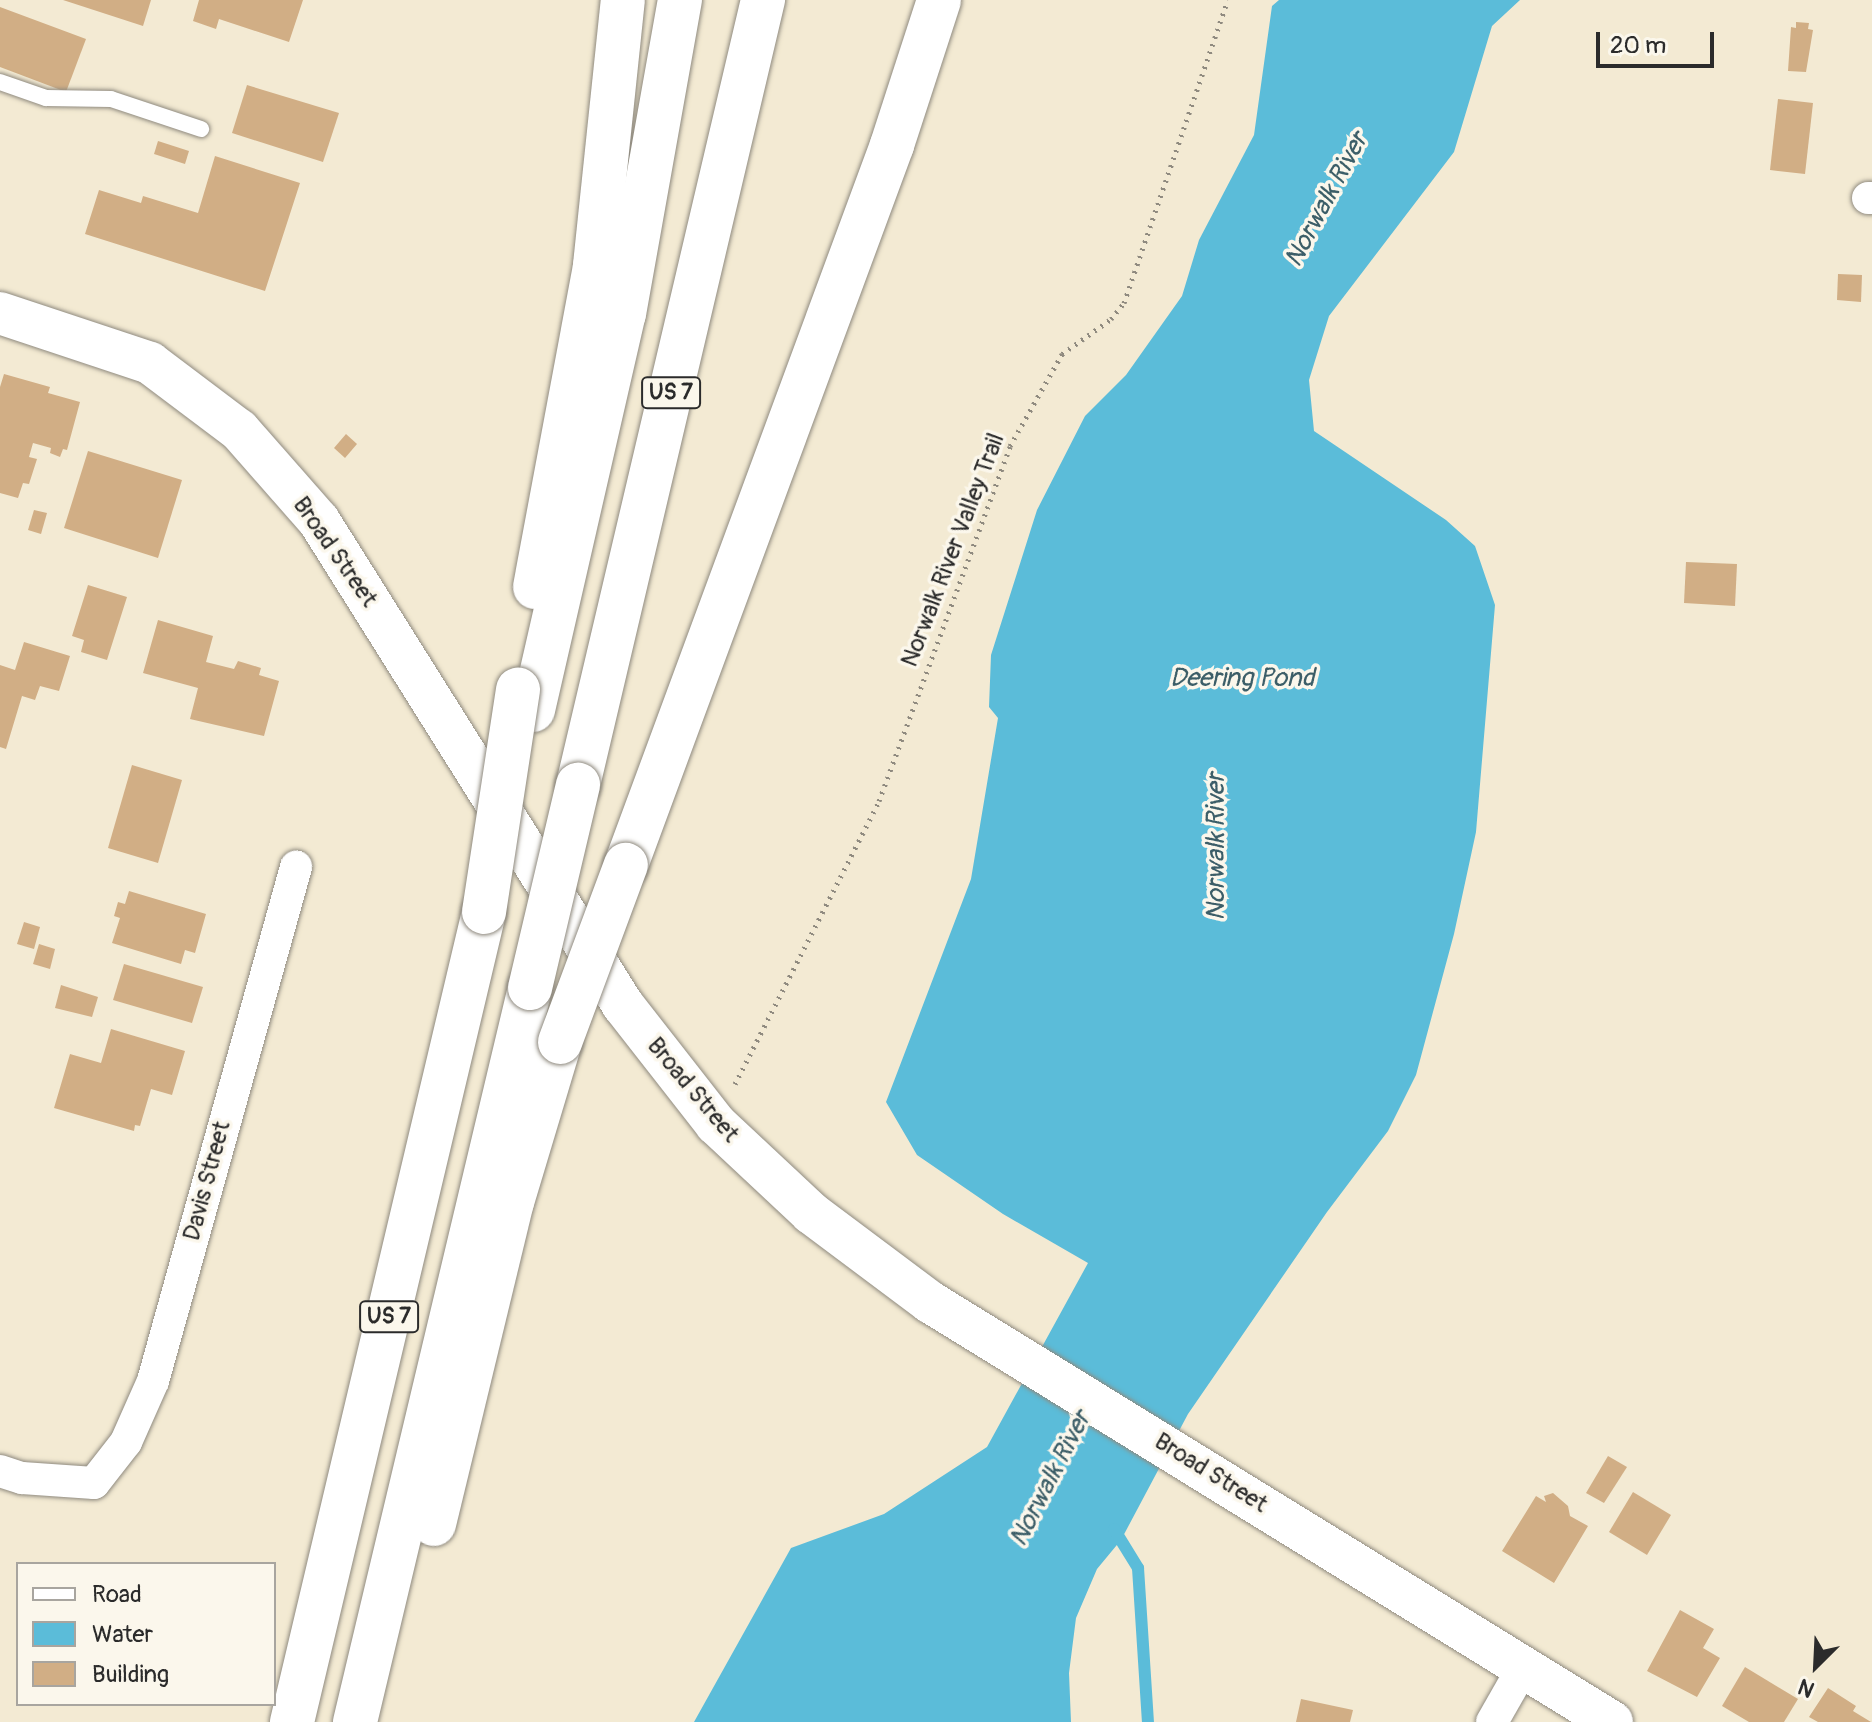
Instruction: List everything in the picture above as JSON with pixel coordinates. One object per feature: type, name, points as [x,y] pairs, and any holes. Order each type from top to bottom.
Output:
[{"type":"highway","points":[[525,700],[595,265],[623,0]]},
{"type":"highway","name":"US 7","points":[[292,1722],[484,912],[525,700],[624,314],[680,0]]},
{"type":"highway","name":"US 7","points":[[355,1722],[763,0]]},
{"type":"highway","points":[[364,1722],[429,1542],[512,1202],[560,1042],[892,145],[939,0]]},
{"type":"street","name":"Broad Street","points":[[0,313],[150,363],[239,430],[319,521],[623,1005],[716,1124],[811,1213],[930,1302],[1612,1722]]},
{"type":"street","name":"Davis Street","points":[[0,1471],[22,1478],[94,1483],[126,1442],[153,1381],[252,1015],[296,867]]},
{"type":"street","points":[[1492,1722],[1524,1666]]},
{"type":"lane","points":[[0,82],[46,98],[111,99],[201,129]]},
{"type":"path","name":"Norwalk River Valley Trail","points":[[716,1124],[798,955],[854,856],[879,801],[1010,446],[1062,354],[1111,319],[1124,303],[1228,0]]},
{"type":"water","name":"Deering Pond","points":[[1279,0],[1520,0],[1492,26],[1454,152],[1329,316],[1309,380],[1314,431],[1446,520],[1475,546],[1495,605],[1476,832],[1454,934],[1416,1075],[1388,1131],[1327,1212],[1188,1414],[1121,1540],[1097,1569],[1076,1618],[1069,1673],[1071,1722],[694,1722],[791,1548],[884,1514],[987,1447],[1088,1263],[1003,1214],[917,1155],[886,1102],[971,879],[998,718],[989,707],[991,655],[1037,510],[1085,416],[1126,375],[1182,296],[1199,240],[1254,135],[1272,6]]},
{"type":"building","points":[[63,0],[151,0],[143,26]]},
{"type":"building","points":[[199,0],[303,0],[289,42],[219,19],[216,29],[193,21]]},
{"type":"building","points":[[0,7],[86,39],[66,92],[0,67]]},
{"type":"building","points":[[1796,22],[1809,23],[1808,29],[1813,30],[1806,72],[1788,71],[1791,27],[1796,28]]},
{"type":"building","points":[[247,85],[339,113],[323,162],[232,133]]},
{"type":"building","points":[[1778,99],[1813,103],[1805,174],[1770,170]]},
{"type":"building","points":[[158,141],[189,151],[185,164],[154,154]]},
{"type":"building","points":[[215,156],[300,183],[265,291],[85,234],[99,190],[141,203],[143,196],[198,213]]},
{"type":"building","points":[[1838,274],[1862,275],[1861,302],[1837,300]]},
{"type":"building","points":[[4,374],[50,387],[48,393],[80,402],[67,450],[63,449],[60,457],[50,453],[51,448],[33,443],[29,457],[37,459],[29,484],[23,483],[18,498],[0,493],[0,387]]},
{"type":"building","points":[[346,434],[357,444],[345,458],[334,448]]},
{"type":"building","points":[[88,451],[182,480],[158,558],[64,528]]},
{"type":"building","points":[[34,510],[47,513],[41,534],[28,530]]},
{"type":"building","points":[[1686,562],[1737,564],[1735,606],[1684,603]]},
{"type":"building","points":[[88,585],[127,597],[107,660],[81,652],[84,640],[72,636]]},
{"type":"building","points":[[158,620],[213,636],[206,662],[234,669],[238,661],[261,668],[259,675],[279,681],[264,736],[190,719],[198,688],[143,673]]},
{"type":"building","points":[[24,642],[70,656],[59,691],[40,686],[35,700],[22,696],[6,749],[0,747],[0,665],[15,670]]},
{"type":"building","points":[[132,765],[182,780],[158,863],[108,848]]},
{"type":"building","points":[[129,891],[206,914],[195,953],[185,950],[181,964],[112,943],[120,918],[114,916],[118,902],[125,904]]},
{"type":"building","points":[[24,922],[40,927],[34,949],[17,944]]},
{"type":"building","points":[[39,944],[55,949],[50,969],[33,964]]},
{"type":"building","points":[[124,964],[203,987],[192,1023],[113,1000]]},
{"type":"building","points":[[61,985],[98,997],[92,1017],[55,1008]]},
{"type":"building","points":[[111,1029],[185,1051],[172,1095],[151,1089],[140,1126],[135,1125],[134,1131],[54,1108],[70,1054],[101,1063]]},
{"type":"building","points":[[1608,1456],[1627,1467],[1604,1503],[1586,1493]]},
{"type":"building","points":[[1633,1492],[1671,1515],[1647,1555],[1609,1532]]},
{"type":"building","points":[[1553,1493],[1568,1506],[1570,1516],[1588,1526],[1554,1583],[1502,1551],[1536,1496],[1546,1502],[1544,1496]]},
{"type":"building","points":[[1680,1610],[1714,1629],[1703,1648],[1720,1658],[1697,1697],[1647,1671]]},
{"type":"building","points":[[1745,1667],[1798,1699],[1784,1722],[1749,1722],[1722,1706]]},
{"type":"building","points":[[1828,1688],[1856,1706],[1853,1711],[1871,1722],[1818,1722],[1809,1717]]},
{"type":"building","points":[[1301,1699],[1353,1710],[1350,1722],[1296,1722]]},
{"type":"waterway","points":[[1114,1529],[1138,1568],[1148,1722]]},
{"type":"water label","name":"Norwalk River","points":[[1327,200]]},
{"type":"water label","name":"Norwalk River","points":[[1217,847]]},
{"type":"water label","name":"Norwalk River","points":[[1051,1479]]}]
